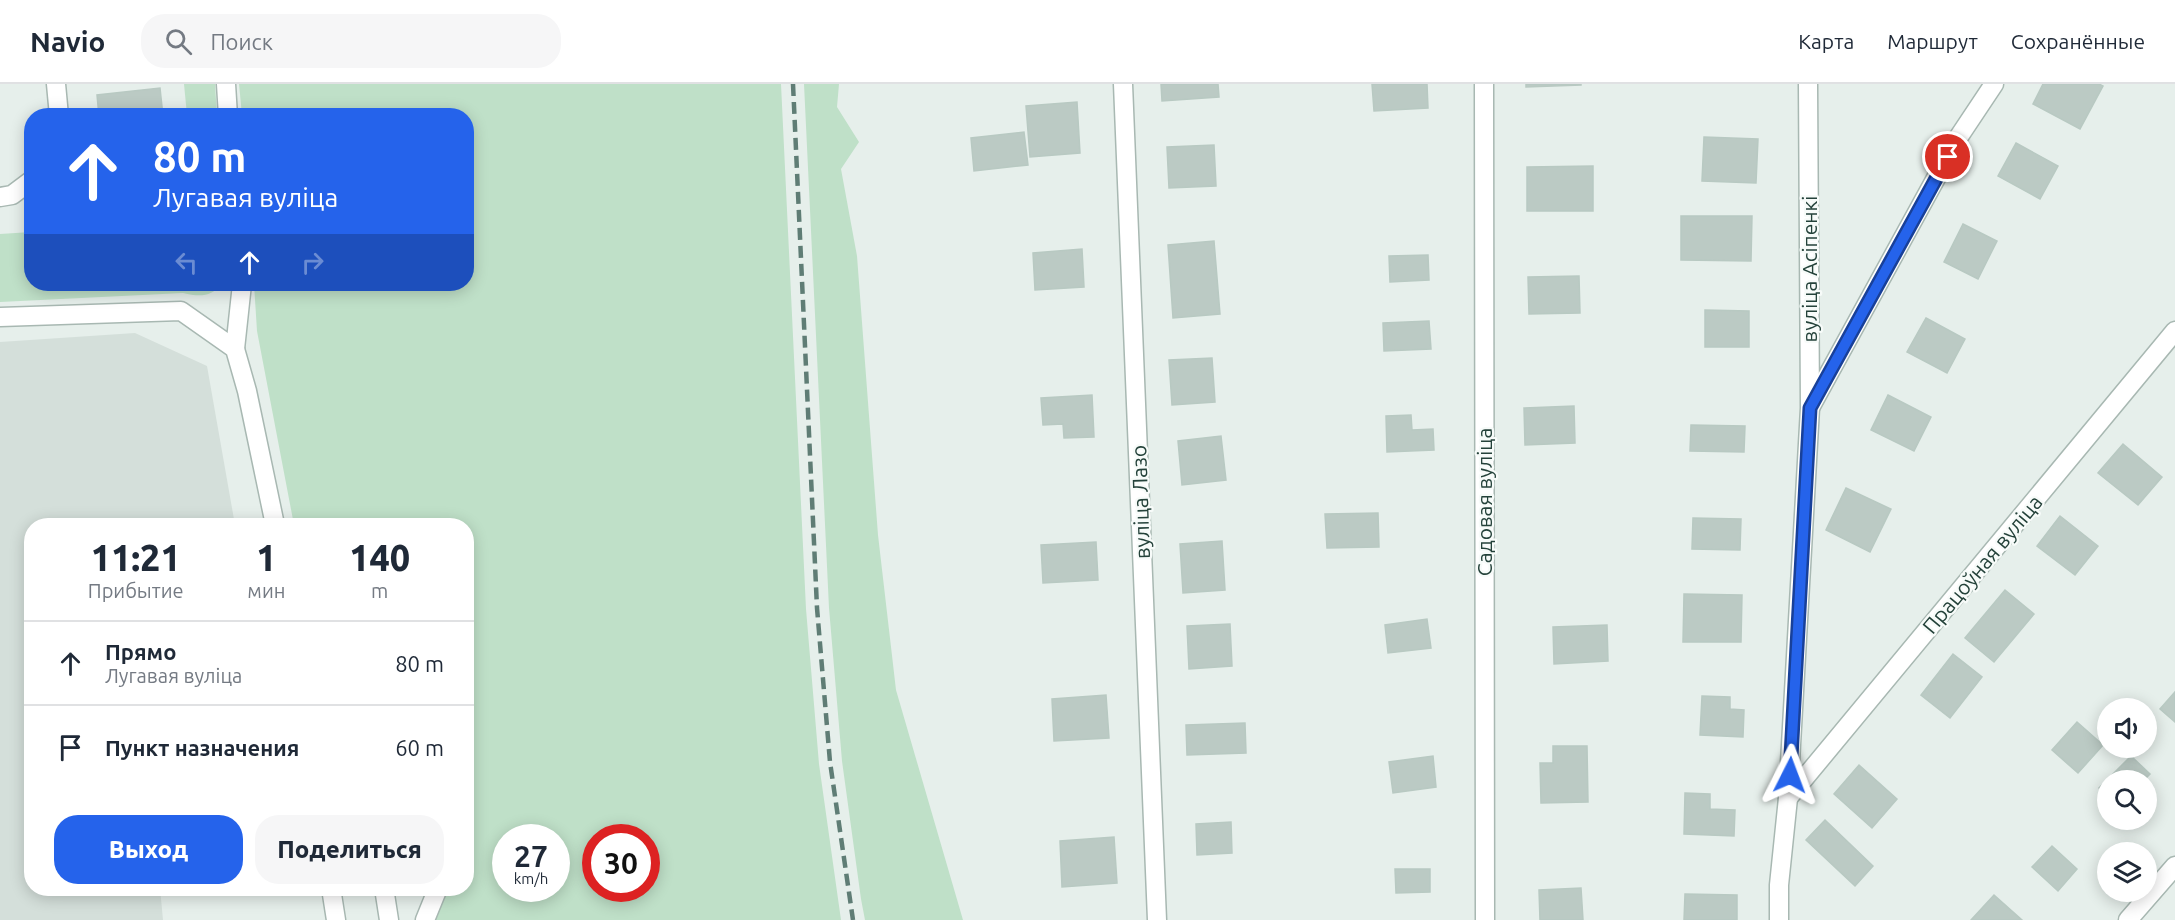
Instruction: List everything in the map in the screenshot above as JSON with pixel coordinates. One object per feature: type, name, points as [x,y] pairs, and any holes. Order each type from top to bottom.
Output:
[{"type":"street","points":[[57,84],[58,108]]},
{"type":"street","points":[[226,84],[228,108]]},
{"type":"street","name":"вуліца Лазо","points":[[1123,84],[1157,920]]},
{"type":"street","name":"Садовая вуліца","points":[[1484,84],[1485,920]]},
{"type":"street","name":"вуліца Асіпенкі","points":[[1779,920],[1779,885],[1788,798],[1810,408],[1808,84]]},
{"type":"street","points":[[1810,408],[1958,138],[1994,84]]},
{"type":"street","points":[[0,197],[12,195],[24,186]]},
{"type":"street","points":[[241,291],[235,350],[247,391],[274,518]]},
{"type":"street","points":[[0,317],[181,311],[235,350]]},
{"type":"street","name":"Працоўная вуліца","points":[[1788,798],[2175,331]]},
{"type":"street","points":[[2128,920],[2175,866]]},
{"type":"street","points":[[332,896],[336,920]]},
{"type":"street","points":[[385,896],[389,920]]},
{"type":"street","points":[[425,920],[435,896]]},
{"type":"shaded area","points":[[135,333],[207,366],[234,518],[24,518],[24,896],[161,896],[163,920],[0,920],[0,342]]},
{"type":"green space","points":[[184,84],[215,84],[217,108],[186,108]]},
{"type":"green space","points":[[239,84],[781,84],[806,609],[819,764],[841,920],[433,920],[442,896],[474,896],[474,518],[293,518],[257,331],[254,291],[474,291],[474,108],[241,108]]},
{"type":"green space","points":[[804,84],[839,84],[837,107],[859,142],[841,169],[857,256],[878,535],[896,690],[963,920],[865,920],[861,899],[842,761],[829,608]]},
{"type":"green space","points":[[24,232],[24,291],[214,291],[200,295],[183,293],[0,302],[0,234]]},
{"type":"building","points":[[1161,84],[1218,84],[1219,97],[1162,101]]},
{"type":"building","points":[[1372,84],[1427,84],[1428,108],[1374,111]]},
{"type":"building","points":[[1526,84],[1581,84],[1581,85],[1526,87]]},
{"type":"building","points":[[2043,84],[2099,84],[2103,86],[2080,129],[2033,104]]},
{"type":"building","points":[[160,88],[162,108],[98,108],[97,95]]},
{"type":"building","points":[[1077,102],[1080,153],[1030,157],[1026,106]]},
{"type":"building","points":[[1024,132],[1028,165],[974,171],[971,138]]},
{"type":"building","points":[[1704,137],[1758,139],[1756,183],[1702,181]]},
{"type":"building","points":[[2016,143],[2058,166],[2040,199],[1998,176]]},
{"type":"building","points":[[1214,145],[1216,186],[1169,188],[1167,147]]},
{"type":"building","points":[[1593,166],[1593,211],[1527,211],[1527,167]]},
{"type":"building","points":[[1681,216],[1752,216],[1751,261],[1681,260]]},
{"type":"building","points":[[1963,224],[1997,241],[1978,279],[1944,262]]},
{"type":"building","points":[[1214,241],[1220,314],[1173,318],[1168,245]]},
{"type":"building","points":[[1082,249],[1084,287],[1035,290],[1033,253]]},
{"type":"building","points":[[1428,255],[1429,280],[1390,282],[1389,256]]},
{"type":"building","points":[[1579,276],[1580,313],[1529,314],[1528,277]]},
{"type":"building","points":[[1705,310],[1749,311],[1749,347],[1705,347]]},
{"type":"building","points":[[1926,318],[1965,339],[1947,373],[1907,352]]},
{"type":"building","points":[[1429,321],[1431,349],[1384,351],[1383,323]]},
{"type":"building","points":[[1212,358],[1215,402],[1172,405],[1169,360]]},
{"type":"building","points":[[1092,395],[1094,437],[1064,438],[1063,424],[1043,425],[1041,398]]},
{"type":"building","points":[[1888,395],[1931,417],[1914,451],[1871,430]]},
{"type":"building","points":[[1574,406],[1575,443],[1525,445],[1524,408]]},
{"type":"building","points":[[1411,415],[1412,430],[1433,429],[1434,450],[1387,452],[1386,416]]},
{"type":"building","points":[[1691,425],[1745,426],[1744,452],[1690,451]]},
{"type":"building","points":[[1221,436],[1226,480],[1182,485],[1178,441]]},
{"type":"building","points":[[2123,444],[2162,477],[2138,505],[2098,473]]},
{"type":"building","points":[[1846,488],[1891,509],[1870,552],[1826,530]]},
{"type":"building","points":[[1378,513],[1379,547],[1327,548],[1325,514]]},
{"type":"building","points":[[2060,516],[2098,546],[2075,575],[2037,546]]},
{"type":"building","points":[[1693,518],[1741,519],[1740,550],[1692,549]]},
{"type":"building","points":[[1222,541],[1225,590],[1183,593],[1180,544]]},
{"type":"building","points":[[1096,542],[1098,580],[1043,583],[1041,545]]},
{"type":"building","points":[[2005,590],[2034,614],[1994,662],[1965,638]]},
{"type":"building","points":[[1684,594],[1742,595],[1741,642],[1683,642]]},
{"type":"building","points":[[1427,619],[1431,648],[1388,653],[1385,625]]},
{"type":"building","points":[[1230,624],[1232,666],[1189,669],[1187,626]]},
{"type":"building","points":[[1607,625],[1608,661],[1554,664],[1553,627]]},
{"type":"building","points":[[1953,654],[1982,677],[1950,718],[1921,695]]},
{"type":"building","points":[[2175,692],[2175,722],[2160,709]]},
{"type":"building","points":[[1106,695],[1109,738],[1054,741],[1052,699]]},
{"type":"building","points":[[1702,696],[1730,697],[1730,709],[1744,710],[1743,737],[1700,735]]},
{"type":"building","points":[[2077,722],[2097,740],[2097,752],[2078,773],[2052,750]]},
{"type":"building","points":[[1245,723],[1246,753],[1187,755],[1186,725]]},
{"type":"building","points":[[1553,746],[1587,746],[1588,802],[1541,803],[1540,763],[1553,763]]},
{"type":"building","points":[[1433,756],[1436,787],[1393,793],[1389,762]]},
{"type":"building","points":[[2129,758],[2133,758],[2146,770],[2117,770]]},
{"type":"building","points":[[1859,765],[1897,799],[1872,828],[1834,794]]},
{"type":"building","points":[[1685,793],[1710,794],[1710,809],[1735,810],[1734,836],[1684,834]]},
{"type":"building","points":[[1825,820],[1873,866],[1855,886],[1806,840]]},
{"type":"building","points":[[1231,822],[1232,853],[1197,855],[1196,824]]},
{"type":"building","points":[[1114,837],[1117,883],[1062,887],[1060,841]]},
{"type":"building","points":[[2052,846],[2077,869],[2058,891],[2032,867]]},
{"type":"building","points":[[1395,869],[1430,869],[1430,892],[1396,893]]},
{"type":"building","points":[[1581,888],[1583,920],[1540,920],[1539,890]]},
{"type":"building","points":[[1685,894],[1737,895],[1737,920],[1684,920]]},
{"type":"building","points":[[1994,895],[2022,920],[1971,920]]},
{"type":"railway","points":[[793,84],[817,608],[830,762],[853,920]]},
{"type":"route","points":[[1790,775],[1810,408],[1948,157]]}]
